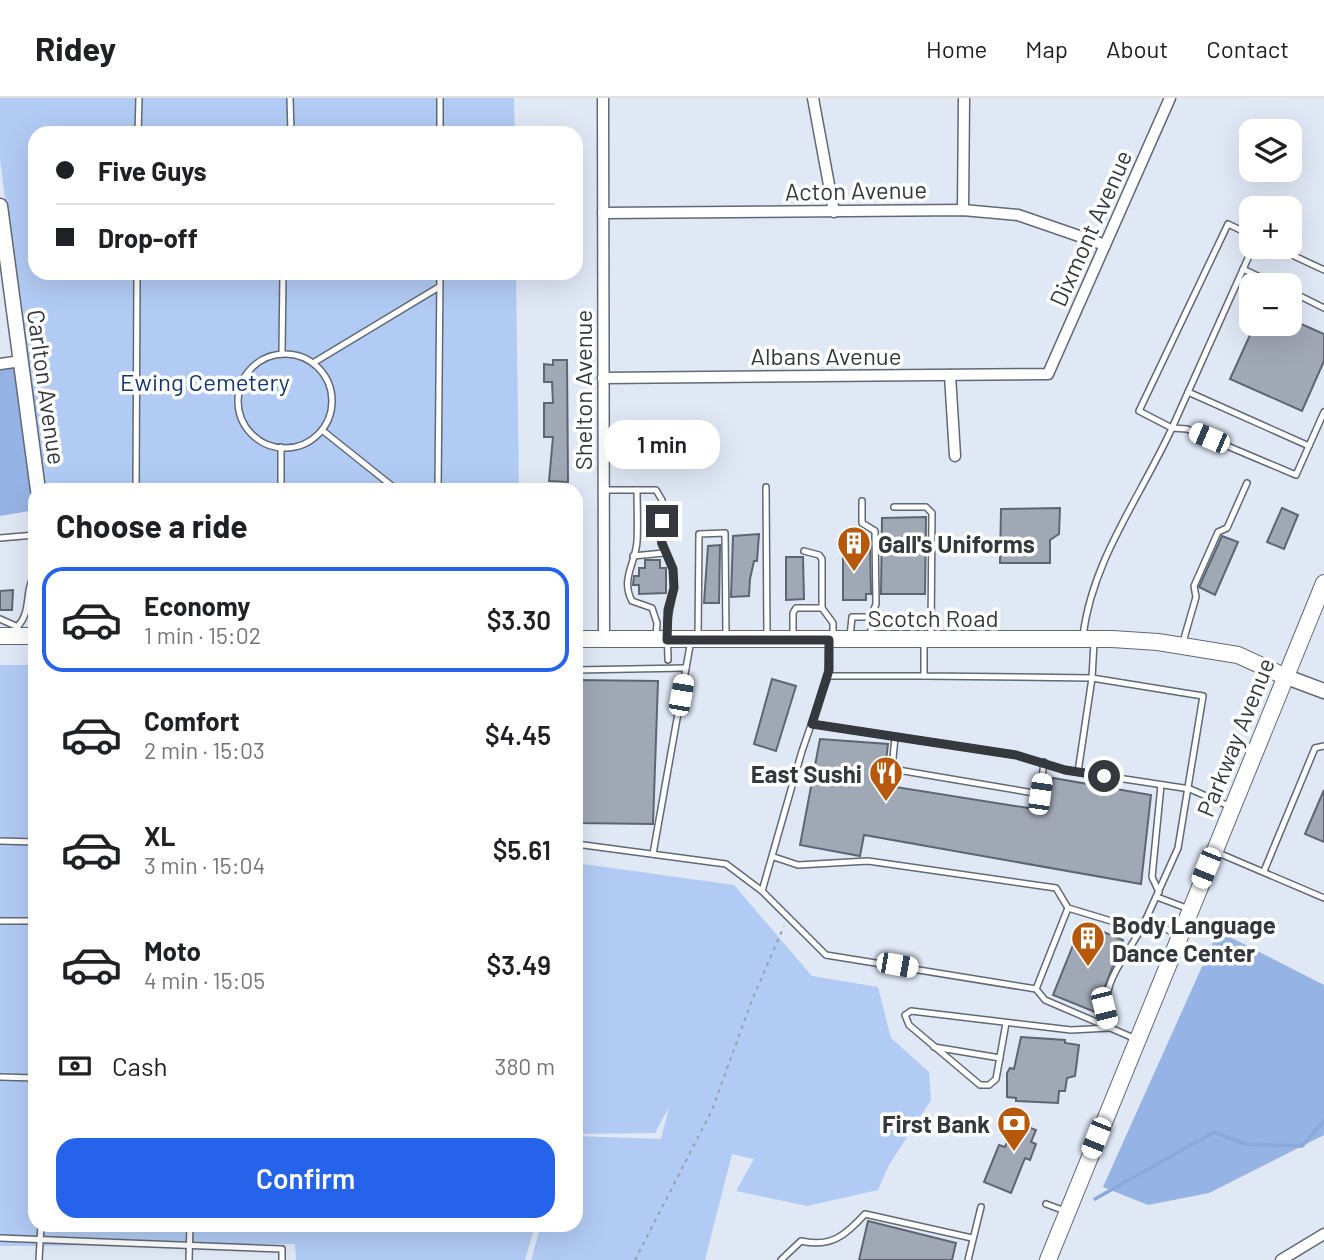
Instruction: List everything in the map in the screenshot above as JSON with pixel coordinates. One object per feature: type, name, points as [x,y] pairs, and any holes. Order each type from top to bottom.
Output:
[{"type":"main road","name":"Parkway Avenue","points":[[1048,1260],[1065,1211],[1324,583]]},
{"type":"main road","points":[[0,636],[25,633]]},
{"type":"main road","name":"Scotch Road","points":[[583,639],[1089,639],[1182,645],[1238,655],[1284,676]]},
{"type":"street","name":"Shelton Avenue","points":[[603,98],[604,640]]},
{"type":"street","points":[[813,98],[834,212]]},
{"type":"street","points":[[963,210],[964,98]]},
{"type":"street","name":"Dixmont Avenue","points":[[1048,374],[1170,98]]},
{"type":"street","name":"Carlton Avenue","points":[[0,206],[37,483]]},
{"type":"street","name":"Acton Avenue","points":[[603,213],[963,210],[1039,220],[1105,245]]},
{"type":"street","points":[[0,364],[20,361]]},
{"type":"street","name":"Albans Avenue","points":[[603,377],[1048,374]]},
{"type":"street","points":[[950,375],[955,456]]},
{"type":"street","points":[[1284,676],[1324,691]]},
{"type":"street","points":[[1284,1259],[1324,1234]]},
{"type":"lane","points":[[138,126],[139,98]]},
{"type":"lane","points":[[290,98],[291,126]]},
{"type":"lane","points":[[440,98],[440,126]]},
{"type":"lane","points":[[1239,229],[1228,224],[1139,411],[1172,428],[1187,429],[1296,475],[1324,412]]},
{"type":"lane","points":[[1077,772],[1092,678],[1087,603],[1135,493],[1172,428],[1247,259]]},
{"type":"lane","points":[[1301,259],[1324,270]]},
{"type":"lane","points":[[1243,269],[1252,273]]},
{"type":"lane","points":[[136,483],[137,280]]},
{"type":"lane","points":[[282,352],[283,280]]},
{"type":"lane","points":[[439,483],[440,280]]},
{"type":"lane","points":[[313,363],[440,287]]},
{"type":"lane","points":[[1302,297],[1324,308]]},
{"type":"lane","points":[[282,352],[300,356],[313,363],[326,380],[332,400],[329,416],[322,430],[302,444],[281,447],[264,443],[251,434],[242,421],[237,406],[245,375],[256,363],[282,352]]},
{"type":"lane","points":[[1188,391],[1309,446]]},
{"type":"lane","points":[[322,430],[388,483]]},
{"type":"lane","points":[[281,447],[281,483]]},
{"type":"lane","points":[[1182,645],[1196,597],[1194,586],[1218,532],[1227,528],[1247,483]]},
{"type":"lane","points":[[766,487],[767,640]]},
{"type":"lane","points":[[603,490],[656,490],[662,500],[664,553],[673,569],[674,588],[662,640]]},
{"type":"lane","points":[[637,490],[637,545],[627,574],[628,592],[632,601],[652,608],[668,660]]},
{"type":"lane","points":[[862,501],[862,523],[875,531],[876,604],[871,617],[871,640]]},
{"type":"lane","points":[[894,507],[926,507],[932,513],[928,640],[924,676]]},
{"type":"lane","points":[[653,854],[686,668],[695,640],[699,534],[725,533],[726,640]]},
{"type":"lane","points":[[0,538],[28,536]]},
{"type":"lane","points":[[762,891],[828,676],[833,622],[822,608],[822,559],[819,555],[804,551]]},
{"type":"lane","points":[[633,556],[664,553]]},
{"type":"lane","points":[[0,619],[25,633],[28,589]]},
{"type":"lane","points":[[793,640],[793,613],[796,608],[822,608]]},
{"type":"lane","points":[[850,640],[850,619],[871,617]]},
{"type":"lane","points":[[583,670],[686,668]]},
{"type":"lane","points":[[828,676],[1092,678],[1203,696],[1190,789],[1178,848],[1141,930],[1117,965],[1108,987],[1104,1008],[1109,1028]]},
{"type":"lane","points":[[812,724],[1044,762],[1077,772],[1190,789],[1231,807]]},
{"type":"lane","points":[[895,737],[892,769],[1040,794],[1044,762]]},
{"type":"lane","points":[[1264,871],[1315,748],[1324,746]]},
{"type":"lane","points":[[1161,785],[1152,877],[1158,894],[1189,909]]},
{"type":"lane","points":[[0,841],[28,842]]},
{"type":"lane","points":[[583,845],[726,864],[762,891],[826,955],[1036,989],[1045,1000],[1136,1039]]},
{"type":"lane","points":[[1213,850],[1324,898]]},
{"type":"lane","points":[[774,857],[798,864],[868,861],[1056,888],[1068,908],[1141,930]]},
{"type":"lane","points":[[1036,989],[1068,908]]},
{"type":"lane","points":[[1146,919],[1178,935]]},
{"type":"lane","points":[[0,921],[28,921]]},
{"type":"lane","points":[[1006,1023],[996,1080],[989,1085],[980,1085],[909,1025],[905,1016],[908,1012],[1071,1030],[1109,1028]]},
{"type":"lane","points":[[934,1047],[1000,1058]]},
{"type":"lane","points":[[0,1077],[28,1078]]},
{"type":"lane","points":[[1046,1204],[1065,1211]]},
{"type":"lane","points":[[968,1260],[981,1207]]},
{"type":"lane","points":[[781,1260],[801,1241],[831,1242],[844,1236],[865,1213],[972,1238]]},
{"type":"lane","points":[[39,1260],[41,1232]]},
{"type":"lane","points":[[188,1260],[190,1232]]},
{"type":"lane","points":[[0,1238],[282,1249],[282,1260]]},
{"type":"path","points":[[635,1260],[712,1110],[752,1000],[788,918]]},
{"type":"green space","name":"Ewing Cemetery","points":[[0,98],[514,98],[515,126],[28,126],[28,280],[516,280],[519,483],[40,483],[0,159]]},
{"type":"green space","points":[[0,665],[28,665],[28,1232],[533,1232],[525,1260],[296,1260],[295,1244],[0,1246]]},
{"type":"green space","points":[[583,864],[734,885],[812,976],[878,987],[891,1038],[929,1072],[931,1100],[889,1165],[878,1190],[807,1206],[736,1191],[754,1159],[732,1154],[705,1260],[531,1260],[539,1232],[583,1232],[583,1136],[661,1139],[669,1107],[655,1133],[583,1134]]},
{"type":"shaded area","points":[[25,360],[33,483],[28,483],[28,511],[0,516],[0,364]]},
{"type":"shaded area","points":[[1218,931],[1324,985],[1324,1135],[1209,1193],[1148,1205],[1103,1187]]},
{"type":"building","points":[[1302,324],[1324,334],[1324,361],[1302,411],[1230,379],[1250,336],[1302,336]]},
{"type":"building","points":[[553,360],[567,360],[568,482],[549,481],[553,437],[544,437],[544,403],[553,403],[552,382],[544,382],[544,364],[553,365]]},
{"type":"building","points":[[1060,508],[1059,534],[1050,540],[1050,563],[1000,563],[1001,509]]},
{"type":"building","points":[[1282,508],[1298,515],[1284,549],[1267,542]]},
{"type":"building","points":[[926,517],[925,594],[881,594],[882,518]]},
{"type":"building","points":[[759,534],[757,561],[754,561],[749,596],[731,597],[733,536]]},
{"type":"building","points":[[1222,536],[1238,542],[1215,595],[1199,587]]},
{"type":"building","points":[[720,545],[719,603],[704,603],[708,546]]},
{"type":"building","name":"Gall's Uniforms","points":[[843,545],[870,545],[871,594],[866,594],[866,600],[843,600]]},
{"type":"building","points":[[786,557],[803,557],[804,599],[786,600]]},
{"type":"building","points":[[645,560],[660,560],[660,568],[666,568],[666,593],[639,594],[639,585],[633,585],[634,576],[639,576],[639,568],[645,568]]},
{"type":"building","points":[[13,590],[12,610],[0,610],[0,591]]},
{"type":"building","points":[[772,679],[796,686],[776,751],[754,744]]},
{"type":"building","points":[[583,680],[658,681],[653,824],[583,823]]},
{"type":"building","points":[[820,739],[888,744],[883,785],[1047,811],[1053,778],[1151,795],[1141,884],[864,835],[860,856],[800,845]]},
{"type":"building","points":[[1324,790],[1324,842],[1305,834]]},
{"type":"building","name":"Body Language Dance Center","points":[[1082,923],[1123,940],[1095,1012],[1053,995]]},
{"type":"building","points":[[1021,1037],[1065,1040],[1065,1043],[1079,1045],[1075,1076],[1067,1078],[1065,1091],[1059,1091],[1058,1103],[1016,1101],[1016,1098],[1007,1097],[1007,1073],[1010,1068],[1014,1069]]},
{"type":"building","name":"First Bank","points":[[1015,1122],[1036,1130],[1031,1142],[1036,1144],[1030,1160],[1025,1158],[1011,1193],[984,1182],[999,1145],[1005,1147]]},
{"type":"building","points":[[868,1221],[956,1243],[952,1260],[859,1260]]},
{"type":"waterway","points":[[1095,1199],[1214,1132],[1245,1144],[1302,1146],[1324,1121]]},
{"type":"place","name":"Gall's Uniforms","points":[[854,573]]},
{"type":"place","name":"East Sushi","points":[[886,803]]},
{"type":"place","name":"Body Language Dance Center","points":[[1088,968]]},
{"type":"place","name":"First Bank","points":[[1014,1153]]},
{"type":"route","points":[[662,521],[662,543],[673,569],[674,588],[668,610],[667,640],[829,640],[828,676],[812,724],[1016,755],[1065,770],[1104,776]]}]
